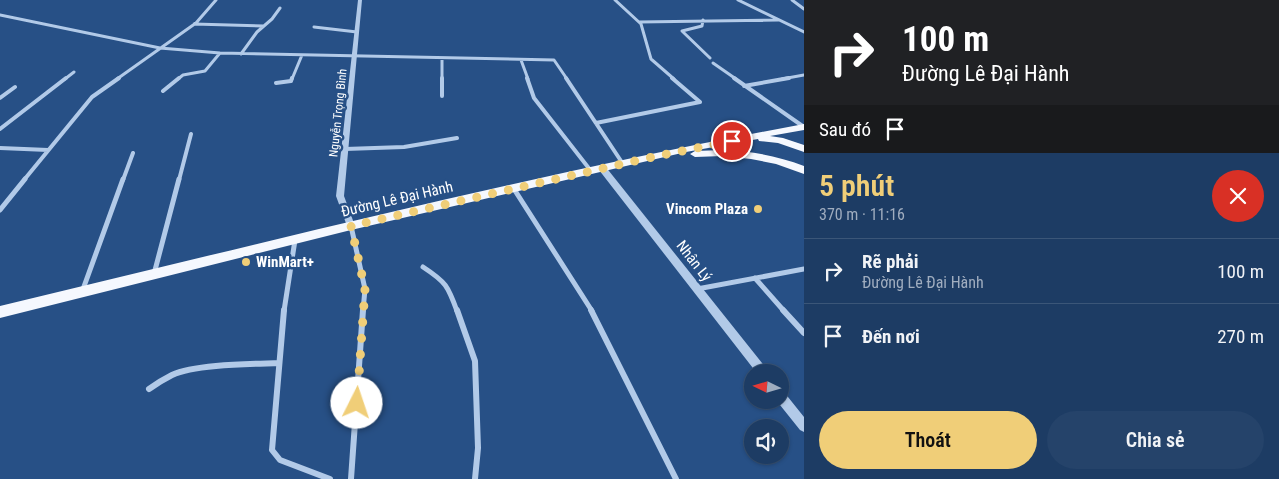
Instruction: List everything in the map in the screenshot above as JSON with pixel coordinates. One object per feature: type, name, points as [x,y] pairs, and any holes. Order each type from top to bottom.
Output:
[{"type":"main road","name":"Đường Lê Đại Hành","points":[[0,312],[351,226],[643,159],[804,127]]},
{"type":"main road","points":[[804,130],[793,137],[790,144],[792,152],[804,162]]},
{"type":"main road","points":[[732,141],[779,140],[804,149]]},
{"type":"main road","points":[[643,159],[701,154],[737,154],[761,156],[804,170]]},
{"type":"street","points":[[0,210],[92,97],[194,24],[216,0]]},
{"type":"street","name":"Nguyễn Trọng Bình","points":[[351,226],[340,196],[360,0]]},
{"type":"street","points":[[596,123],[700,102],[650,58],[644,32],[639,22],[615,0]]},
{"type":"street","points":[[738,0],[804,32]]},
{"type":"street","points":[[792,0],[804,9]]},
{"type":"street","points":[[241,54],[253,36],[280,8]]},
{"type":"street","points":[[0,16],[160,48],[220,53],[554,60],[623,164]]},
{"type":"street","points":[[703,20],[702,26],[682,31],[710,58]]},
{"type":"street","points":[[639,22],[778,20]]},
{"type":"street","points":[[194,24],[264,26]]},
{"type":"street","points":[[314,27],[357,32]]},
{"type":"street","points":[[163,91],[183,76],[205,71],[220,53]]},
{"type":"street","points":[[276,84],[291,81],[302,55]]},
{"type":"street","points":[[442,58],[442,96]]},
{"type":"street","points":[[521,60],[534,98],[596,170]]},
{"type":"street","points":[[713,64],[804,127]]},
{"type":"street","points":[[0,129],[74,72]]},
{"type":"street","points":[[744,86],[804,75]]},
{"type":"street","points":[[0,98],[15,87]]},
{"type":"street","points":[[154,274],[191,134]]},
{"type":"street","points":[[345,149],[404,147],[457,138]]},
{"type":"street","points":[[0,148],[48,150]]},
{"type":"street","points":[[82,292],[133,152]]},
{"type":"street","name":"Nhân Lý","points":[[596,170],[696,289],[756,364]]},
{"type":"street","points":[[514,189],[596,316],[676,479]]},
{"type":"street","points":[[351,226],[365,289],[351,479]]},
{"type":"street","points":[[295,240],[284,308],[272,450],[280,460],[330,479]]},
{"type":"street","points":[[424,267],[440,278],[449,288],[476,361],[478,448],[475,479]]},
{"type":"street","points":[[696,289],[804,269]]},
{"type":"street","points":[[755,278],[804,333]]},
{"type":"street","points":[[149,388],[173,374],[190,370],[238,364],[279,362]]},
{"type":"street","points":[[789,407],[804,426]]},
{"type":"place","name":"Vincom Plaza","points":[[758,209]]},
{"type":"place","name":"WinMart+","points":[[246,262]]},
{"type":"route","points":[[357,403],[365,289],[351,226],[657,156],[732,141]]}]
